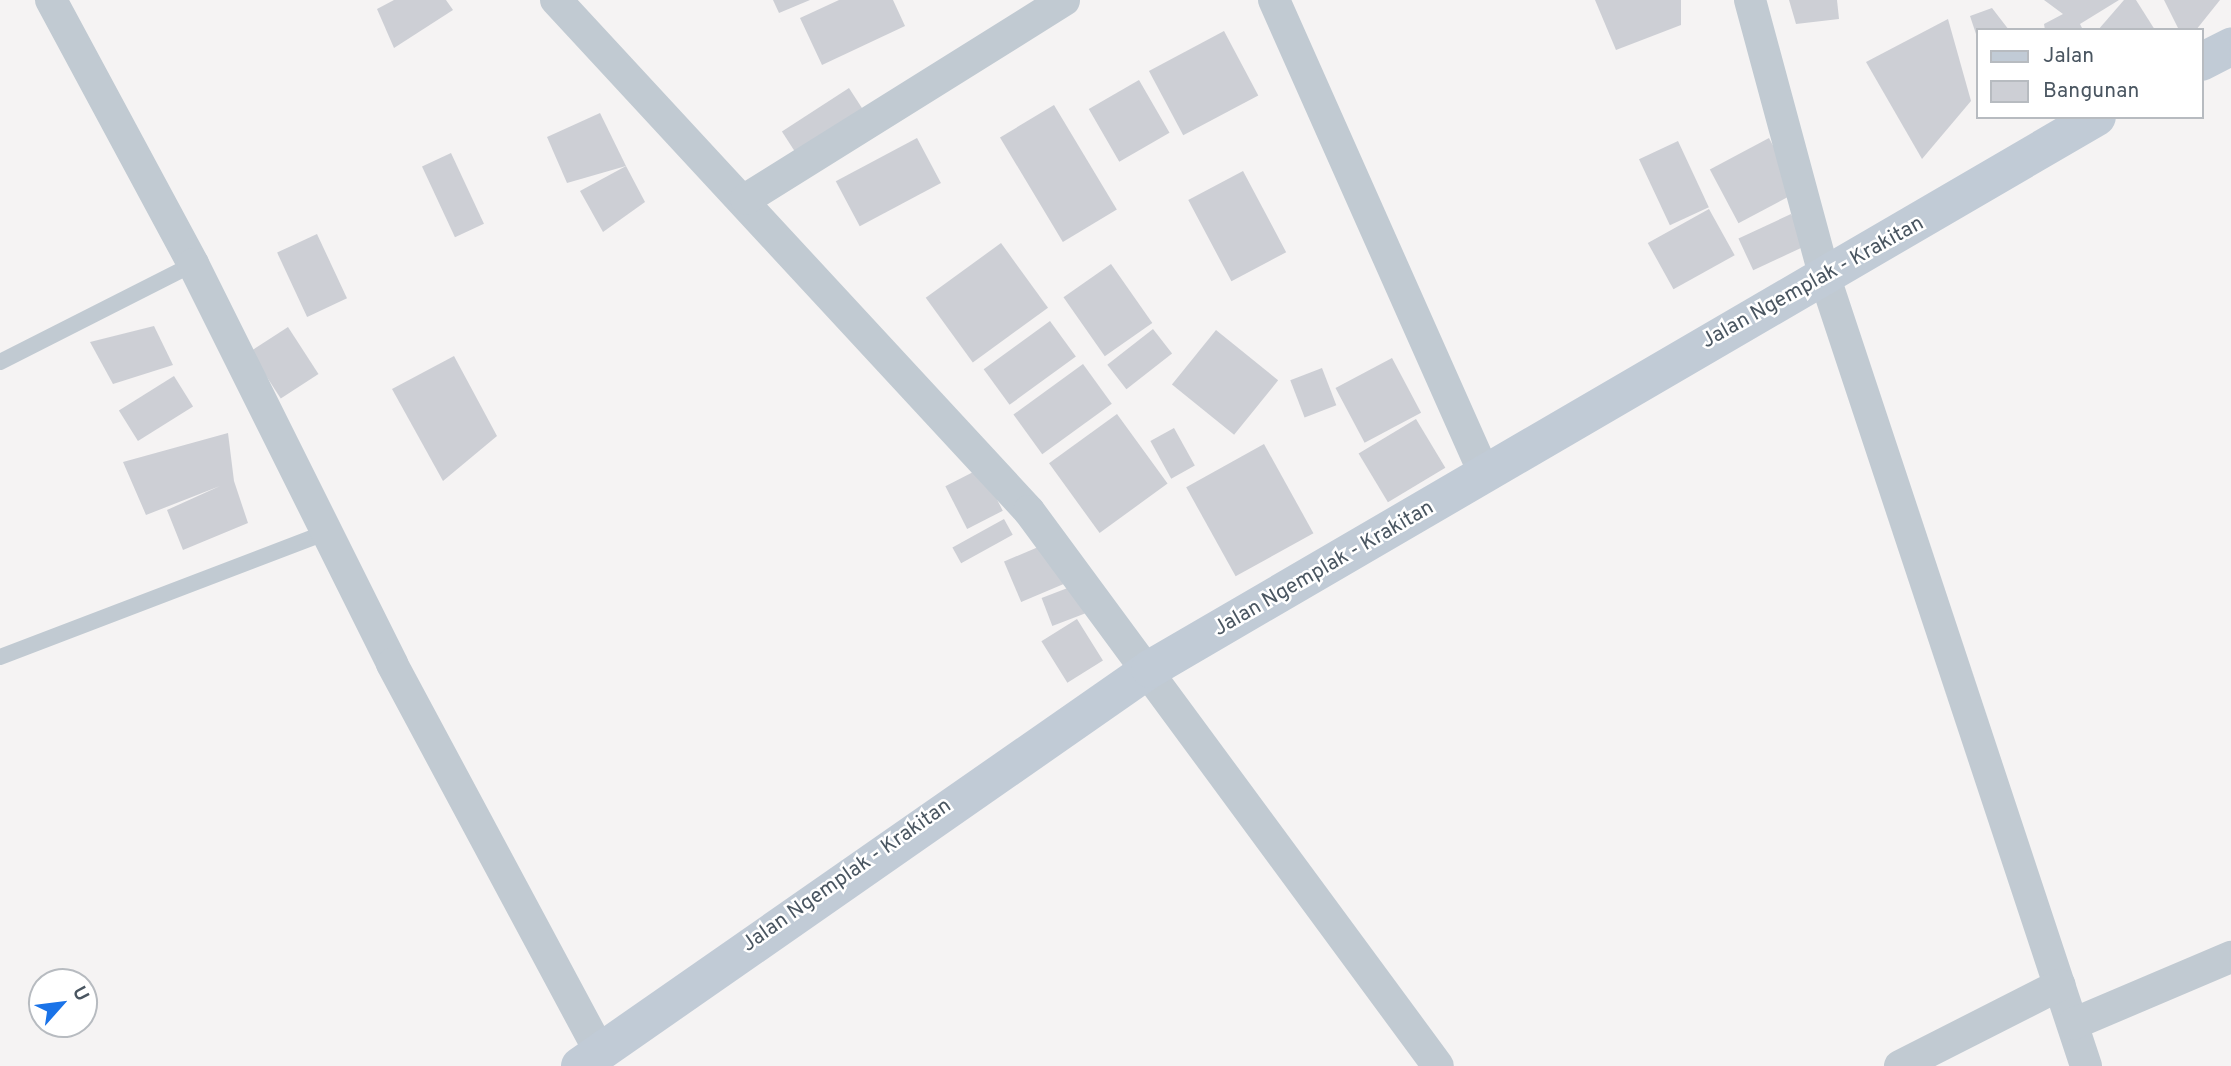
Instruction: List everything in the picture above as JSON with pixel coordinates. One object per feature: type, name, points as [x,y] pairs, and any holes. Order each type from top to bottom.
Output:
[{"type":"street","points":[[51,0],[192,264],[590,1059]]},
{"type":"street","points":[[556,0],[746,199],[1029,511],[1150,669],[1438,1066]]},
{"type":"street","points":[[746,199],[1065,0]]},
{"type":"street","points":[[1274,0],[1485,475]]},
{"type":"street","points":[[1750,0],[1824,275],[2086,1066]]},
{"type":"street","points":[[2203,61],[2231,47]]},
{"type":"street","name":"Jalan Ngemplak - Krakitan","points":[[590,1059],[1150,669],[2094,119]]},
{"type":"street","points":[[2073,1024],[2231,957]]},
{"type":"street","points":[[1900,1066],[2060,985]]},
{"type":"lane","points":[[0,362],[192,264]]},
{"type":"lane","points":[[0,657],[328,532]]},
{"type":"building","points":[[394,0],[446,0],[453,10],[394,48],[377,9]]},
{"type":"building","points":[[773,0],[810,0],[779,13]]},
{"type":"building","points":[[839,0],[893,0],[905,26],[822,65],[800,18]]},
{"type":"building","points":[[1595,0],[1681,0],[1681,25],[1616,50]]},
{"type":"building","points":[[1789,0],[1837,0],[1839,19],[1796,24]]},
{"type":"building","points":[[2044,0],[2119,0],[2080,24],[2082,28],[2045,28],[2044,24],[2063,14]]},
{"type":"building","points":[[2124,0],[2136,0],[2154,28],[2100,28]]},
{"type":"building","points":[[2164,0],[2220,0],[2198,28],[2178,28]]},
{"type":"building","points":[[1992,8],[2007,28],[1976,28],[1976,34],[1970,16]]},
{"type":"building","points":[[1948,19],[1971,101],[1922,159],[1866,62]]},
{"type":"building","points":[[1224,31],[1258,95],[1183,135],[1149,71]]},
{"type":"building","points":[[1139,80],[1170,133],[1119,162],[1089,109]]},
{"type":"building","points":[[849,88],[865,113],[798,157],[782,132]]},
{"type":"building","points":[[1054,105],[1117,210],[1063,242],[1000,137]]},
{"type":"building","points":[[600,113],[626,166],[567,183],[547,137]]},
{"type":"building","points":[[917,138],[941,183],[860,226],[836,181]]},
{"type":"building","points":[[1769,138],[1798,192],[1738,223],[1710,169]]},
{"type":"building","points":[[1678,141],[1709,207],[1670,225],[1639,159]]},
{"type":"building","points":[[451,153],[484,224],[455,237],[422,167]]},
{"type":"building","points":[[626,166],[645,202],[603,232],[580,191]]},
{"type":"building","points":[[1243,171],[1286,252],[1231,281],[1188,200]]},
{"type":"building","points":[[1709,209],[1735,255],[1673,289],[1648,243]]},
{"type":"building","points":[[1791,214],[1806,246],[1753,270],[1738,239]]},
{"type":"building","points":[[317,234],[347,298],[307,317],[277,253]]},
{"type":"building","points":[[1001,243],[1048,308],[973,362],[926,298]]},
{"type":"building","points":[[1111,264],[1152,323],[1105,356],[1063,297]]},
{"type":"building","points":[[1050,321],[1076,357],[1010,405],[984,369]]},
{"type":"building","points":[[154,326],[173,365],[113,384],[90,342]]},
{"type":"building","points":[[288,327],[318,374],[281,398],[250,352]]},
{"type":"building","points":[[1153,329],[1172,353],[1126,389],[1107,365]]},
{"type":"building","points":[[1216,330],[1278,380],[1234,435],[1172,384]]},
{"type":"building","points":[[454,356],[497,436],[443,481],[392,389]]},
{"type":"building","points":[[1392,358],[1421,413],[1365,443],[1335,388]]},
{"type":"building","points":[[1083,364],[1112,404],[1042,454],[1013,415]]},
{"type":"building","points":[[1322,368],[1336,405],[1305,418],[1290,380]]},
{"type":"building","points":[[174,376],[193,407],[138,441],[119,410]]},
{"type":"building","points":[[1117,414],[1168,484],[1100,533],[1049,463]]},
{"type":"building","points":[[1416,419],[1445,468],[1388,502],[1359,454]]},
{"type":"building","points":[[1174,428],[1195,466],[1171,479],[1150,441]]},
{"type":"building","points":[[228,433],[234,481],[248,523],[183,550],[167,510],[220,486],[146,515],[123,462]]},
{"type":"building","points":[[1264,444],[1313,533],[1236,576],[1186,487]]},
{"type":"building","points":[[981,468],[1003,511],[967,529],[945,486]]},
{"type":"building","points":[[1004,519],[1013,535],[961,563],[952,548]]},
{"type":"building","points":[[1050,542],[1067,583],[1021,602],[1004,562]]},
{"type":"building","points":[[1078,584],[1089,612],[1052,626],[1042,598]]},
{"type":"building","points":[[1077,619],[1103,661],[1067,683],[1041,641]]}]
